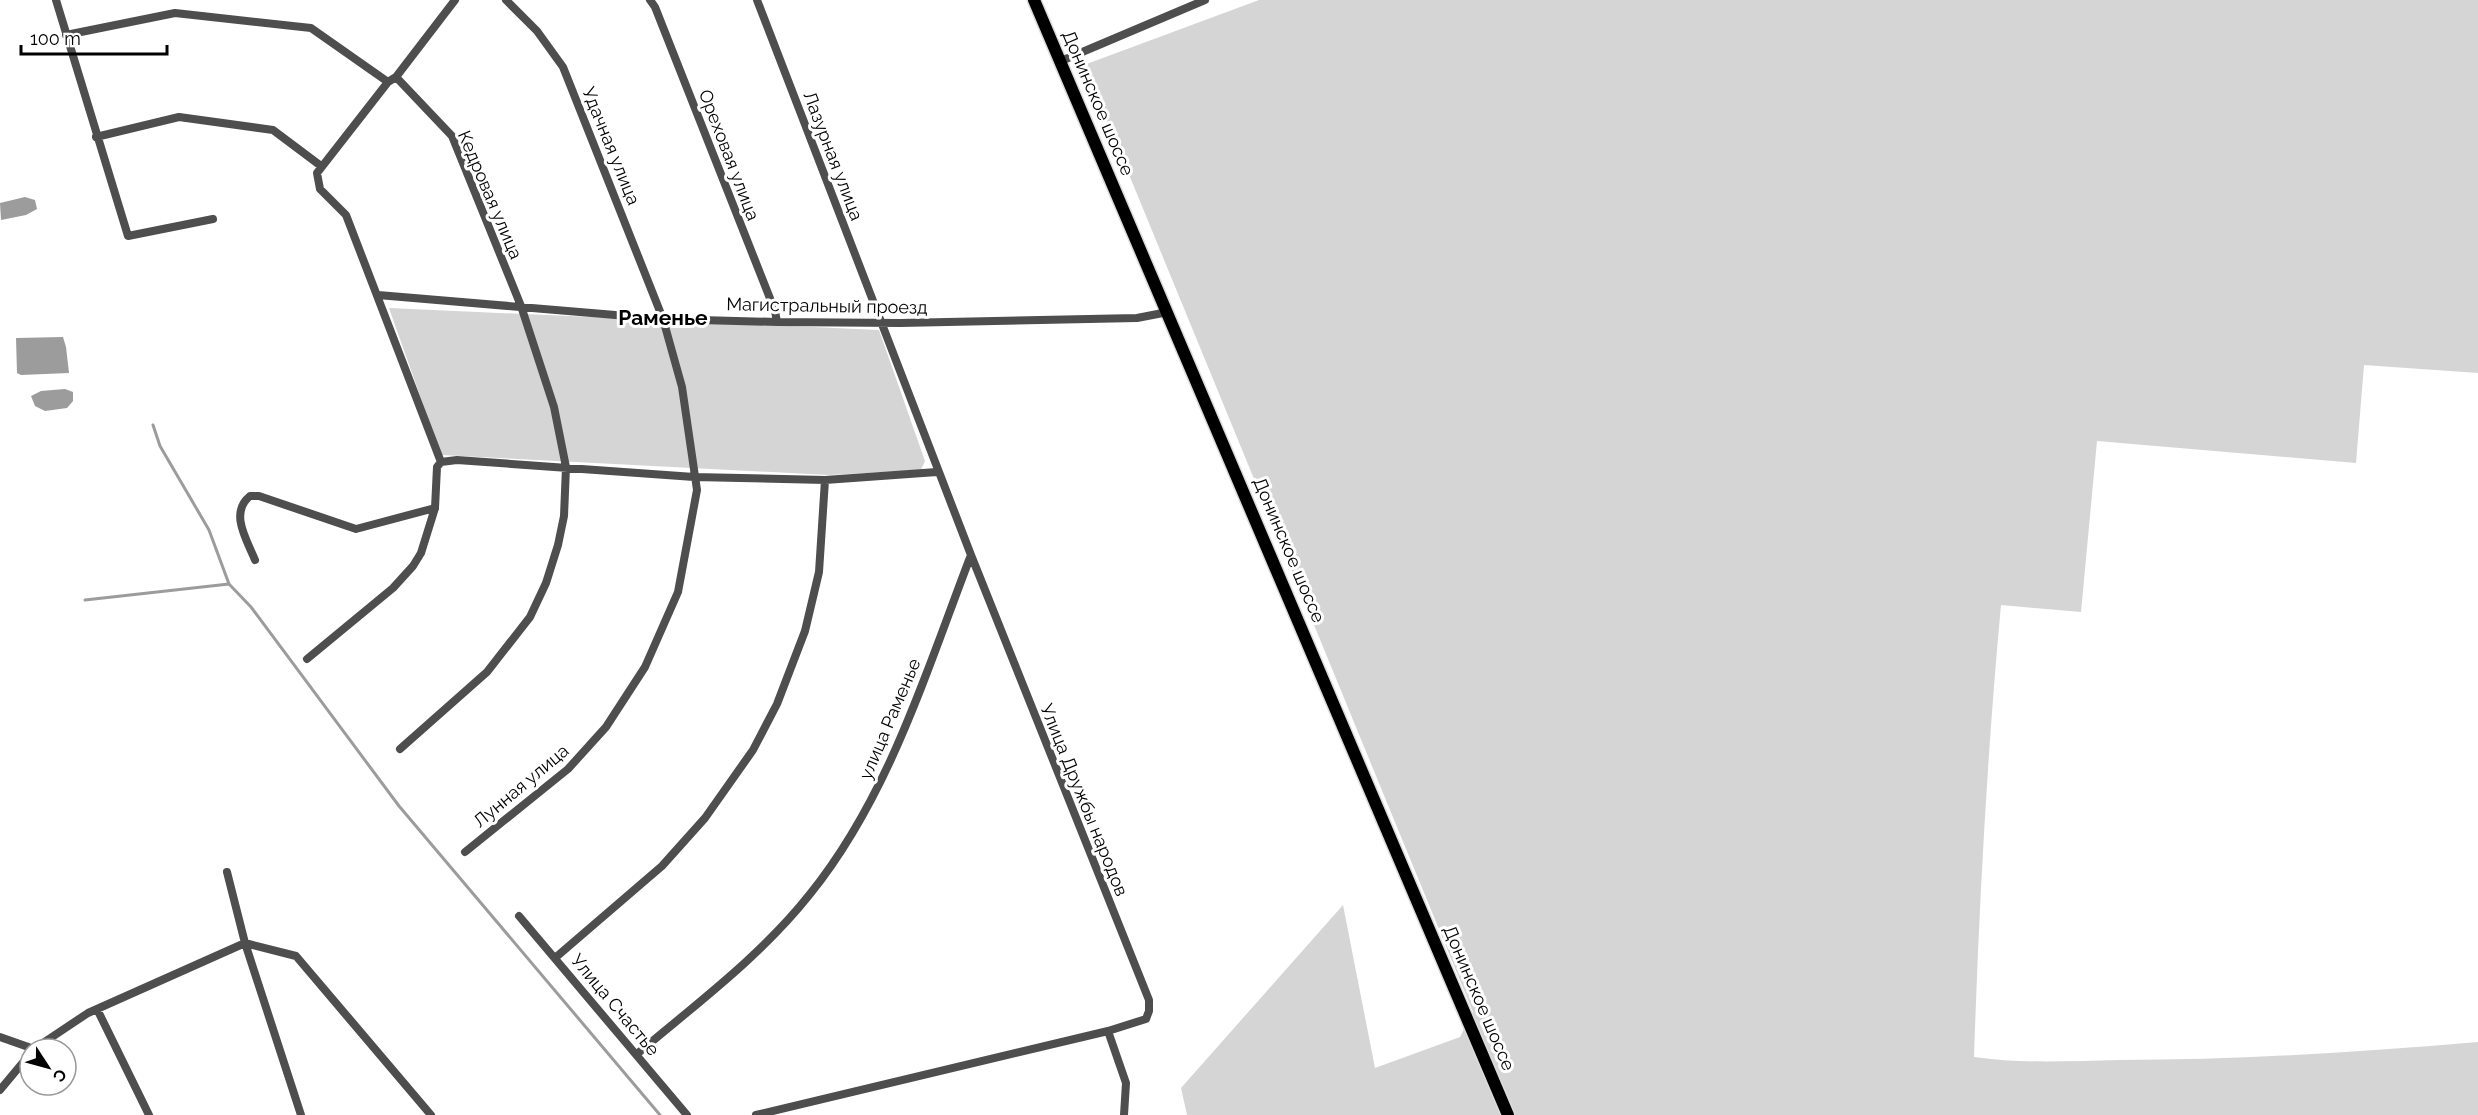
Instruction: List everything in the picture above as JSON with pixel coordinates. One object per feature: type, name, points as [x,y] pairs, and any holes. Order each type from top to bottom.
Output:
[{"type":"main road","name":"Донинское шоссе","points":[[1034,0],[1508,1115]]},
{"type":"street","points":[[56,0],[128,236],[213,219]]},
{"type":"street","name":"Удачная улица","points":[[506,0],[537,32],[563,67],[663,319],[682,387],[694,477]]},
{"type":"street","name":"Ореховая улица","points":[[650,0],[704,128],[777,322]]},
{"type":"street","name":"Лазурная улица","points":[[757,0],[881,323]]},
{"type":"street","points":[[1061,61],[1204,0]]},
{"type":"street","points":[[441,462],[346,215],[320,189],[319,170],[388,82],[396,77],[452,1]]},
{"type":"street","points":[[66,35],[175,14],[312,28],[388,82]]},
{"type":"street","name":"Кедровая улица","points":[[396,77],[452,136],[521,306],[555,407],[566,467],[564,516],[558,545],[546,583],[530,617],[487,672],[400,749]]},
{"type":"street","points":[[96,137],[179,117],[273,130],[319,170]]},
{"type":"street","name":"Магистральный проезд","points":[[378,295],[663,319],[777,322],[881,323],[1137,318],[1168,312]]},
{"type":"street","points":[[881,323],[970,555]]},
{"type":"street","points":[[307,659],[407,575],[421,553],[435,508],[437,467],[441,462],[457,460],[694,477],[825,480],[937,472]]},
{"type":"street","name":"Лунная улица","points":[[465,852],[568,770],[606,727],[645,667],[678,592],[697,490],[694,477]]},
{"type":"street","points":[[555,958],[662,866],[705,818],[753,750],[777,704],[806,631],[819,572],[825,480]]},
{"type":"street","points":[[255,560],[239,518],[241,506],[250,496],[259,496],[356,530],[435,508]]},
{"type":"street","name":"Улица Дружбы народов","points":[[756,1115],[1108,1031],[1146,1019],[1149,1000],[970,555]]},
{"type":"street","name":"улица Раменье","points":[[637,1054],[753,955],[810,895],[840,852],[866,811],[888,766],[970,555]]},
{"type":"street","points":[[227,872],[245,943],[301,1115]]},
{"type":"street","name":"Улица Счастье","points":[[519,916],[687,1115]]},
{"type":"street","points":[[53,1037],[97,1009],[245,943],[296,956],[431,1115]]},
{"type":"street","points":[[97,1009],[148,1115]]},
{"type":"street","points":[[1108,1031],[1126,1083],[1124,1115]]},
{"type":"street","points":[[0,1037],[18,1043]]},
{"type":"street","points":[[0,1090],[18,1068]]},
{"type":"shaded area","points":[[1259,0],[2478,0],[2478,373],[2364,365],[2356,463],[2097,441],[2081,612],[2001,605],[1984,831],[1974,1057],[2046,1062],[2209,1059],[2478,1042],[2478,1115],[1187,1115],[1181,1088],[1343,905],[1375,1068],[1460,1037],[1473,1012],[1084,65]]},
{"type":"shaded area","points":[[25,197],[35,200],[37,209],[26,215],[1,220],[0,203]]},
{"type":"shaded area","points":[[389,308],[879,330],[925,461],[921,470],[829,475],[441,455]]},
{"type":"shaded area","points":[[63,337],[69,373],[21,375],[17,373],[16,338]]},
{"type":"shaded area","points":[[65,389],[73,392],[73,401],[67,408],[45,411],[35,406],[31,396],[41,391]]},
{"type":"waterway","points":[[153,425],[160,446],[209,530],[229,584]]},
{"type":"waterway","points":[[85,600],[229,584],[251,607],[399,806],[660,1115]]},
{"type":"district","name":"Раменье","points":[[663,318]]}]
